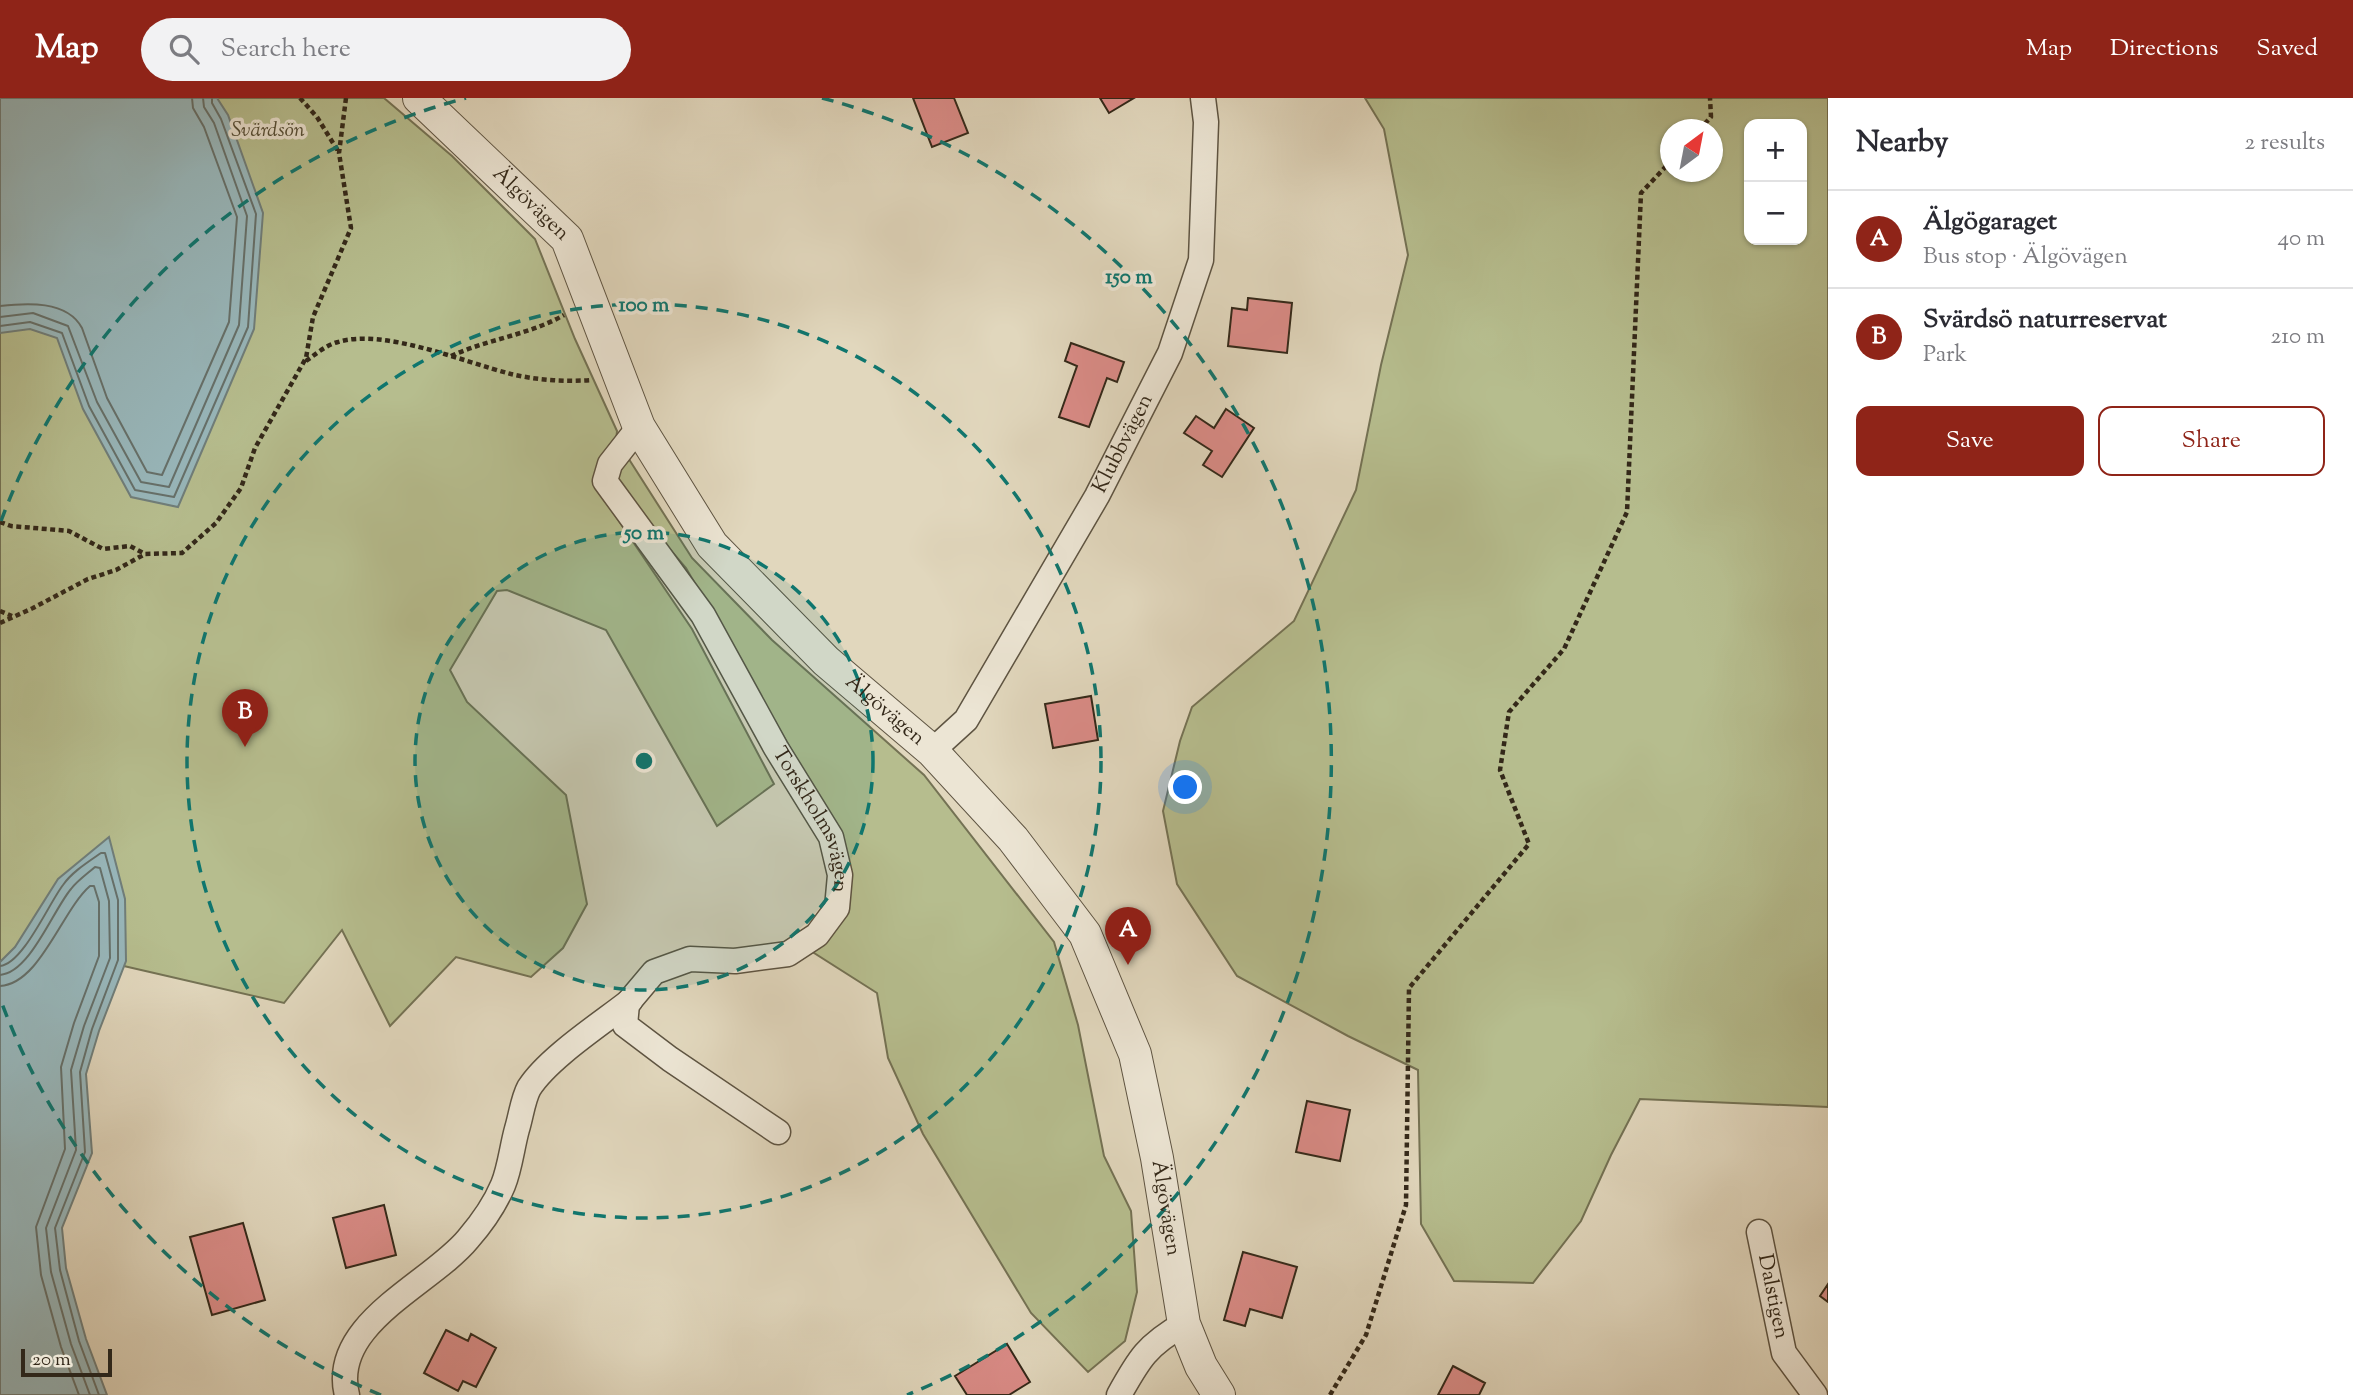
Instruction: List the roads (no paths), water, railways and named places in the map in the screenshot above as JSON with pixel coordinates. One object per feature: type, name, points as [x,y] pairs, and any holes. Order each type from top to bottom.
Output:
[{"type":"street","name":"Älgövägen","points":[[419,98],[567,239],[639,427],[712,545],[826,661],[932,751],[1013,839],[1085,934],[1135,1054],[1157,1158],[1184,1324],[1201,1366],[1219,1395]]},
{"type":"street","name":"Klubbvägen","points":[[932,751],[966,720],[1097,496],[1170,354],[1201,260],[1206,122],[1203,98]]},
{"type":"street","name":"Torskholmsvägen","points":[[630,1001],[654,972],[690,959],[735,961],[788,954],[817,934],[837,908],[840,875],[831,837],[776,748],[703,615],[605,481],[610,464],[639,427]]},
{"type":"street","points":[[630,1001],[627,1004],[625,1025],[778,1132]]},
{"type":"street","points":[[347,1395],[347,1369],[352,1350],[366,1326],[468,1240],[503,1184],[529,1089],[571,1046],[630,1001]]},
{"type":"street","name":"Dalstigen","points":[[1759,1232],[1784,1353],[1815,1395]]},
{"type":"street","points":[[1119,1395],[1139,1360],[1159,1338],[1184,1324]]},
{"type":"water","points":[[0,98],[217,98],[228,115],[263,213],[254,329],[178,507],[131,497],[83,409],[57,338],[30,329],[0,333]]},
{"type":"water","points":[[109,837],[125,899],[126,961],[86,1074],[92,1153],[62,1228],[66,1268],[86,1339],[107,1395],[0,1395],[0,962],[15,947],[58,879]]},
{"type":"place","name":"Svärdsö naturreservat","points":[[245,747]]},
{"type":"place","name":"Älgögaraget","points":[[1128,965]]},
{"type":"park label","name":"Svärdsön","points":[[268,131]]}]
